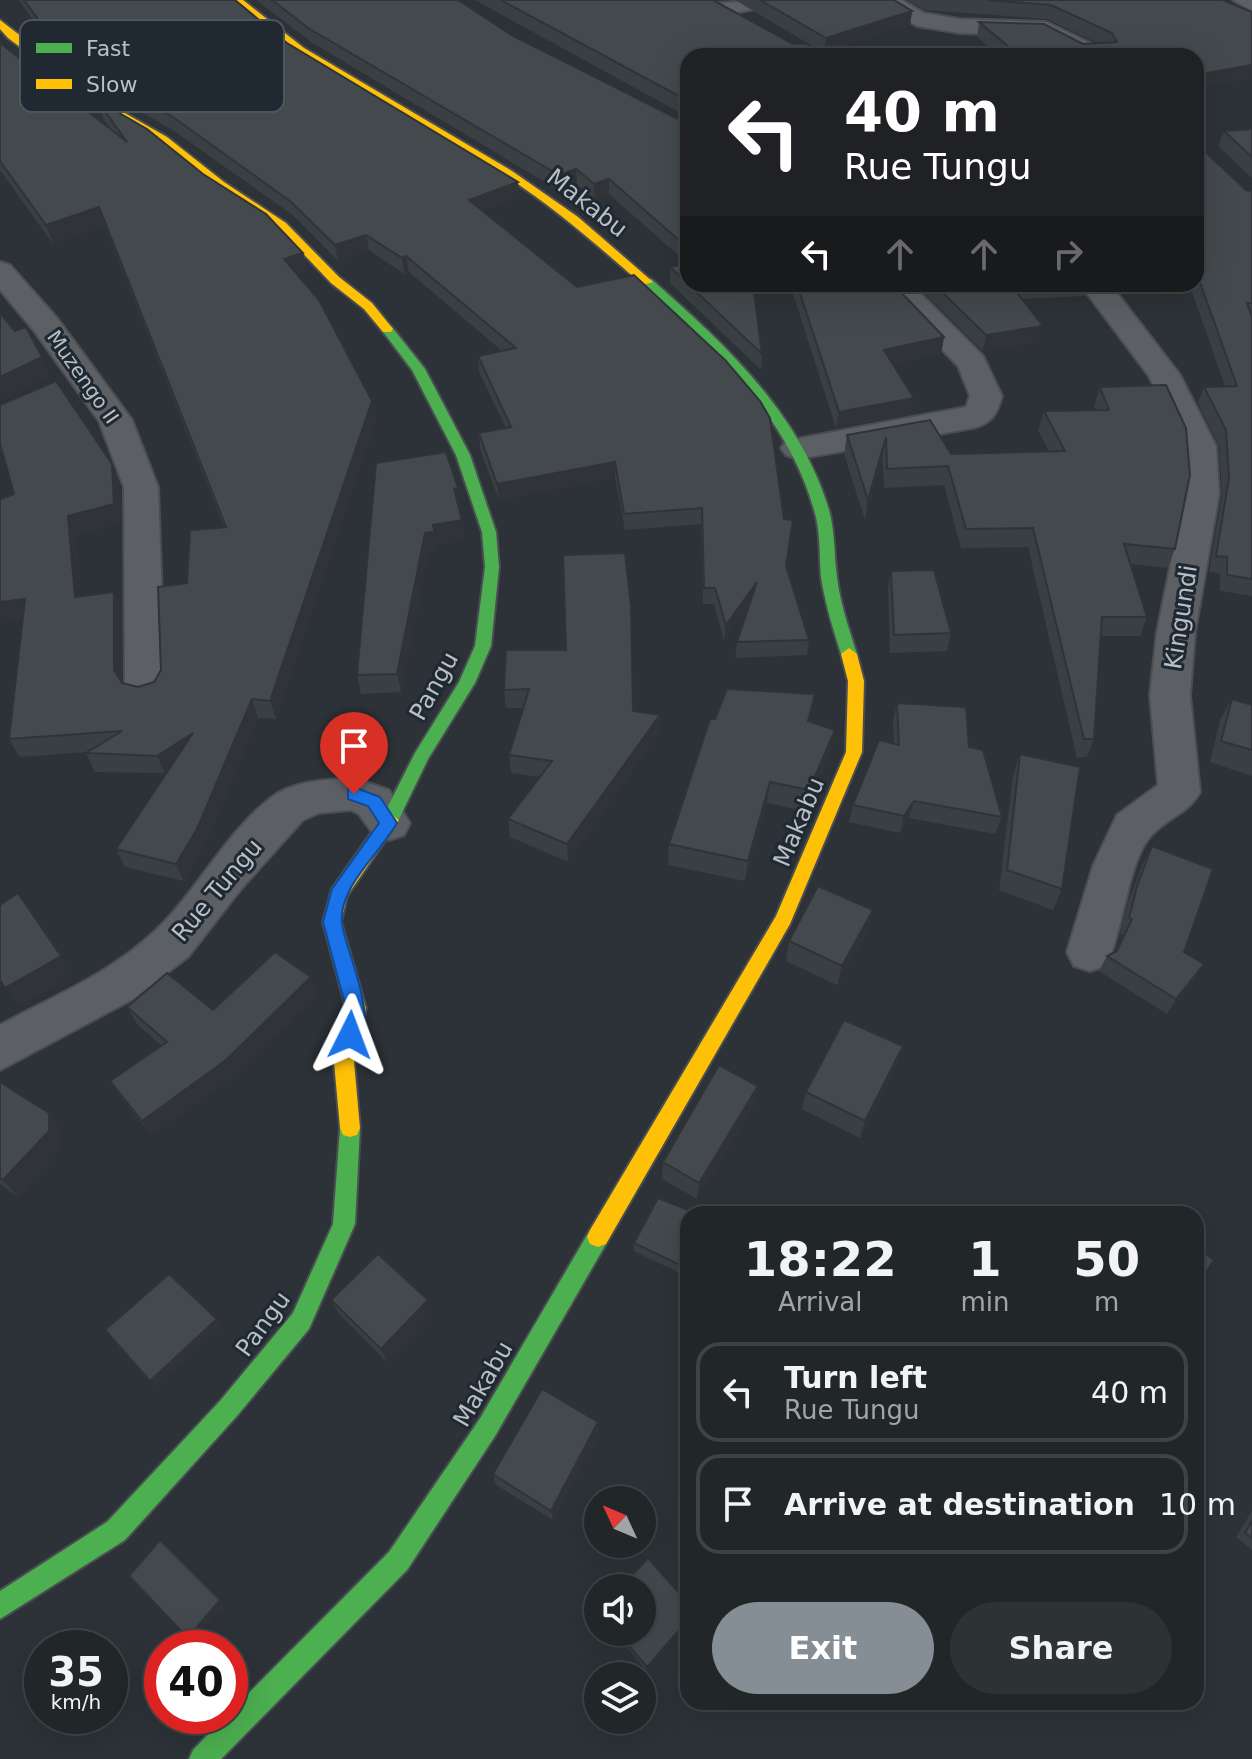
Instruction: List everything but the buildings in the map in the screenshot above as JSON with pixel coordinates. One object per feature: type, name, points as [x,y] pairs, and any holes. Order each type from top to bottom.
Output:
[{"type":"street","name":"Makabu","points":[[237,0],[262,20]]},
{"type":"street","points":[[714,4],[765,0]]},
{"type":"street","points":[[886,0],[917,19],[959,26],[1046,29],[1083,48]]},
{"type":"street","points":[[1245,0],[1252,4]]},
{"type":"street","points":[[714,4],[757,27]]},
{"type":"street","name":"Pangu","points":[[0,23],[20,43]]},
{"type":"street","name":"Makabu","points":[[202,1759],[398,1561],[487,1428],[792,902],[854,752],[856,681],[830,585],[822,512],[798,448],[774,410],[738,368],[672,304],[574,219],[508,173],[300,50],[284,37]]},
{"type":"street","name":"Pangu","points":[[0,1606],[116,1531],[228,1409],[301,1321],[344,1224],[352,1145],[344,1062],[356,1008],[332,922],[338,894],[389,823],[421,757],[467,683],[483,646],[492,567],[489,532],[463,455],[442,409],[418,369],[368,306],[335,280],[282,225],[220,184],[163,139],[116,112]]},
{"type":"street","name":"Muzengo II","points":[[0,271],[72,381],[115,420],[141,487],[145,689]]},
{"type":"street","points":[[798,448],[878,431],[973,418],[981,412],[986,396],[972,363],[902,292]]},
{"type":"street","name":"Kingundi","points":[[1090,952],[1115,866],[1132,827],[1179,792],[1170,695],[1172,660],[1202,494],[1199,446],[1164,375],[1101,292]]},
{"type":"street","name":"Rue Tungu","points":[[0,1049],[117,985],[172,944],[225,876],[288,808],[314,797],[354,794],[374,802],[389,823]]},
{"type":"traffic: fast","points":[[647,282],[728,357],[752,384],[794,444],[810,476],[822,511],[830,584],[849,654]]},
{"type":"traffic: fast","points":[[387,329],[418,369],[463,455],[489,532],[492,567],[483,646],[467,683],[421,757],[390,820]]},
{"type":"traffic: fast","points":[[0,1606],[116,1531],[228,1409],[301,1321],[344,1224],[350,1128]]},
{"type":"traffic: fast","points":[[202,1759],[398,1561],[487,1428],[598,1237]]},
{"type":"traffic: slow","points":[[237,0],[262,20]]},
{"type":"traffic: slow","points":[[0,23],[20,43]]},
{"type":"traffic: slow","points":[[284,37],[300,50],[508,173],[574,219],[647,282]]},
{"type":"traffic: slow","points":[[116,112],[163,139],[220,184],[282,225],[335,280],[368,306],[387,329]]},
{"type":"traffic: slow","points":[[598,1237],[784,919],[854,752],[856,681],[849,654]]},
{"type":"traffic: slow","points":[[350,1128],[344,1062],[356,1008],[332,922],[338,894],[390,820]]},
{"type":"route","points":[[350,1035],[356,1008],[335,942],[332,922],[338,894],[389,823],[374,802],[354,794]]}]
